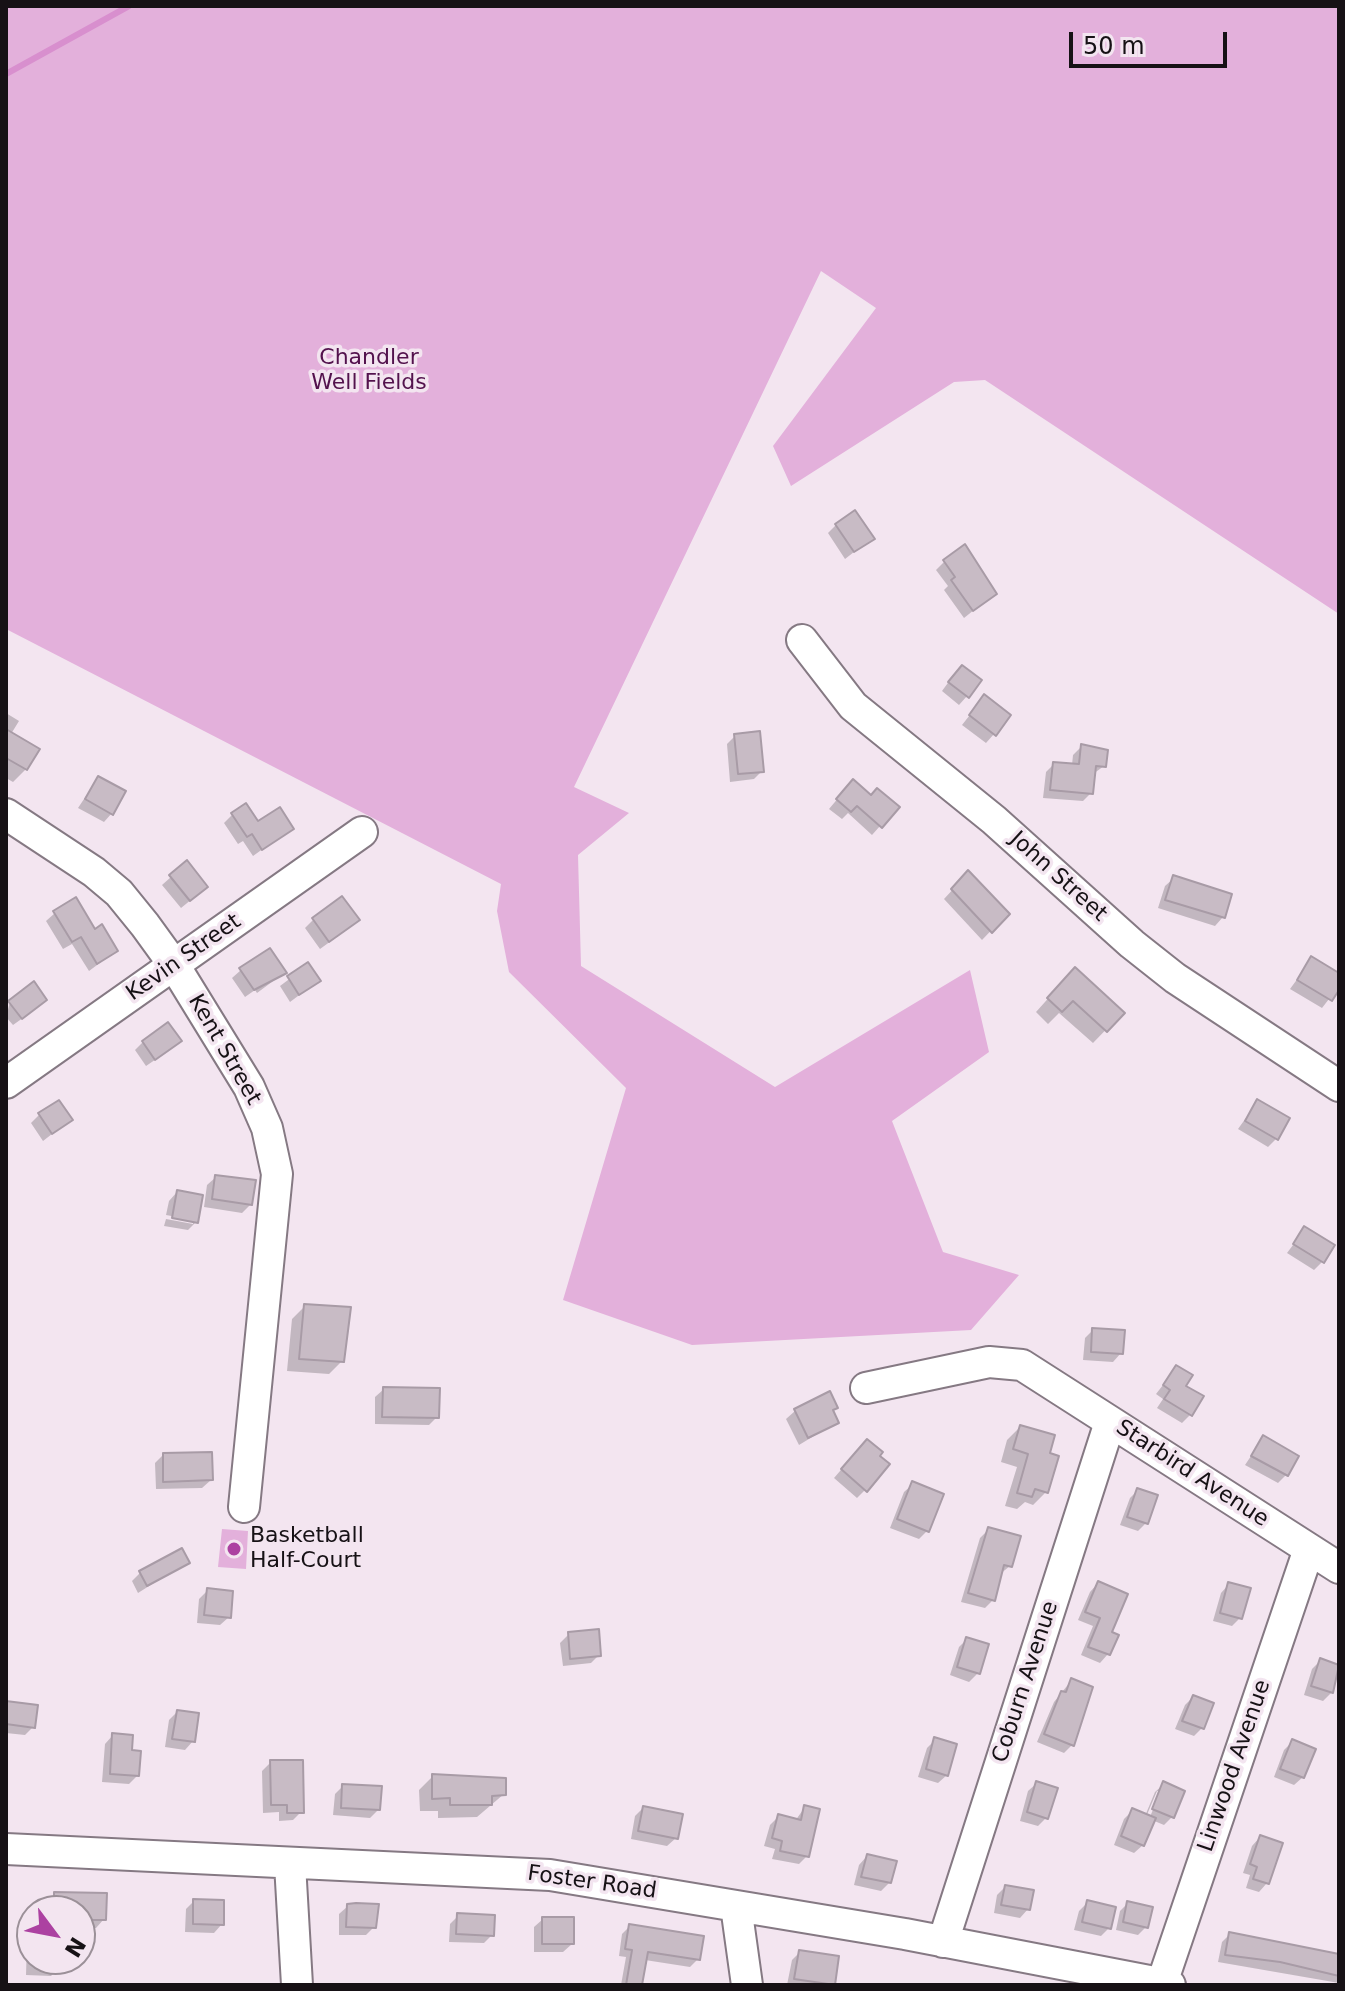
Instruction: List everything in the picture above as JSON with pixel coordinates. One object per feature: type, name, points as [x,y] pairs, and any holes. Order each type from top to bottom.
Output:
[{"type":"street","name":"John Street","points":[[802,640],[853,706],[994,820],[1132,944],[1175,978],[1339,1086]]},
{"type":"street","name":"Kent Street","points":[[6,814],[94,872],[119,893],[174,965],[249,1087],[267,1128],[277,1174],[244,1507]]},
{"type":"street","name":"Kevin Street","points":[[6,1083],[362,832]]},
{"type":"street","name":"Starbird Avenue","points":[[866,1388],[989,1362],[1022,1365],[1339,1568]]},
{"type":"street","name":"Coburn Avenue","points":[[943,1942],[1110,1422]]},
{"type":"street","name":"Linwood Avenue","points":[[1166,1984],[1309,1549]]},
{"type":"street","name":"Foster Road","points":[[6,1849],[550,1875],[943,1942],[1166,1984]]},
{"type":"street","points":[[290,1864],[297,1985]]},
{"type":"street","points":[[736,1906],[747,1985]]},
{"type":"green space","name":"Chandler Well Fields","points":[[6,6],[1339,6],[1339,614],[985,380],[954,382],[791,486],[773,446],[876,308],[821,271],[574,787],[629,813],[578,855],[581,966],[775,1087],[970,970],[989,1052],[892,1121],[943,1252],[1019,1275],[971,1330],[692,1345],[563,1300],[626,1088],[509,972],[497,911],[501,884],[6,629]]},
{"type":"green space","name":"Basketball Half-Court","points":[[222,1529],[248,1531],[246,1569],[218,1567]]},
{"type":"building","points":[[855,510],[875,539],[854,552],[835,524]]},
{"type":"building","points":[[965,544],[997,594],[973,611],[951,580],[955,577],[943,560]]},
{"type":"building","points":[[962,665],[982,680],[969,698],[948,682]]},
{"type":"building","points":[[984,694],[1011,715],[996,736],[969,715]]},
{"type":"building","points":[[6,729],[40,749],[27,770],[6,758]]},
{"type":"building","points":[[760,731],[764,772],[738,774],[734,734]]},
{"type":"building","points":[[1081,744],[1108,750],[1106,767],[1096,766],[1093,794],[1050,790],[1053,762],[1079,764]]},
{"type":"building","points":[[98,776],[126,791],[113,815],[85,799]]},
{"type":"building","points":[[853,779],[871,795],[877,788],[900,807],[882,828],[857,806],[851,812],[836,799]]},
{"type":"building","points":[[246,803],[258,821],[280,807],[294,829],[262,850],[252,834],[247,837],[231,813]]},
{"type":"building","points":[[187,860],[208,887],[190,901],[169,875]]},
{"type":"building","points":[[968,870],[1010,914],[992,933],[951,889]]},
{"type":"building","points":[[1173,875],[1232,894],[1225,918],[1165,900]]},
{"type":"building","points":[[342,896],[360,920],[329,942],[312,918]]},
{"type":"building","points":[[76,897],[95,929],[102,924],[118,951],[97,964],[81,937],[72,942],[53,911]]},
{"type":"building","points":[[270,948],[287,973],[254,990],[239,968]]},
{"type":"building","points":[[1311,956],[1339,973],[1339,990],[1332,1001],[1297,980]]},
{"type":"building","points":[[308,962],[321,981],[299,995],[287,976]]},
{"type":"building","points":[[1075,967],[1125,1013],[1107,1032],[1073,1001],[1062,1012],[1047,998]]},
{"type":"building","points":[[34,981],[47,1000],[22,1019],[8,1001]]},
{"type":"building","points":[[168,1022],[182,1041],[155,1060],[142,1041]]},
{"type":"building","points":[[1257,1099],[1290,1118],[1278,1140],[1245,1121]]},
{"type":"building","points":[[59,1100],[73,1120],[52,1134],[38,1113]]},
{"type":"building","points":[[215,1175],[256,1180],[252,1205],[212,1199]]},
{"type":"building","points":[[177,1190],[203,1195],[198,1223],[172,1218]]},
{"type":"building","points":[[1304,1226],[1335,1245],[1324,1263],[1293,1244]]},
{"type":"building","points":[[304,1304],[351,1307],[344,1362],[299,1359]]},
{"type":"building","points":[[1092,1328],[1125,1330],[1123,1354],[1091,1352]]},
{"type":"building","points":[[1176,1365],[1193,1375],[1186,1386],[1204,1396],[1192,1416],[1164,1399],[1170,1390],[1163,1385]]},
{"type":"building","points":[[383,1387],[440,1388],[439,1418],[382,1417]]},
{"type":"building","points":[[830,1391],[838,1408],[833,1410],[839,1423],[808,1438],[794,1409]]},
{"type":"building","points":[[1020,1425],[1055,1435],[1050,1453],[1059,1456],[1048,1493],[1035,1489],[1032,1497],[1017,1493],[1028,1454],[1013,1449]]},
{"type":"building","points":[[1263,1435],[1299,1456],[1288,1476],[1251,1456]]},
{"type":"building","points":[[867,1439],[883,1452],[880,1456],[890,1464],[867,1492],[841,1469]]},
{"type":"building","points":[[212,1452],[213,1480],[163,1482],[163,1453]]},
{"type":"building","points":[[912,1481],[944,1494],[929,1532],[897,1519]]},
{"type":"building","points":[[1137,1488],[1158,1495],[1148,1524],[1127,1517]]},
{"type":"building","points":[[988,1527],[1021,1536],[1012,1567],[1004,1565],[995,1601],[968,1593]]},
{"type":"building","points":[[182,1548],[190,1563],[147,1586],[139,1571]]},
{"type":"building","points":[[1098,1581],[1128,1594],[1112,1632],[1119,1635],[1110,1655],[1088,1647],[1100,1618],[1085,1612]]},
{"type":"building","points":[[1228,1582],[1251,1588],[1242,1619],[1220,1613]]},
{"type":"building","points":[[207,1588],[233,1591],[231,1618],[204,1615]]},
{"type":"building","points":[[599,1629],[601,1656],[570,1659],[568,1632]]},
{"type":"building","points":[[966,1637],[989,1644],[980,1674],[957,1667]]},
{"type":"building","points":[[1320,1658],[1339,1665],[1333,1693],[1311,1686]]},
{"type":"building","points":[[1071,1678],[1093,1687],[1074,1746],[1044,1734],[1061,1691],[1066,1692]]},
{"type":"building","points":[[1193,1695],[1214,1703],[1204,1729],[1182,1721]]},
{"type":"building","points":[[6,1701],[38,1705],[35,1728],[6,1724]]},
{"type":"building","points":[[177,1710],[199,1713],[195,1742],[172,1739]]},
{"type":"building","points":[[112,1733],[133,1735],[132,1750],[141,1751],[139,1776],[110,1774]]},
{"type":"building","points":[[934,1737],[957,1744],[948,1776],[926,1769]]},
{"type":"building","points":[[1292,1739],[1316,1749],[1304,1778],[1280,1769]]},
{"type":"building","points":[[270,1760],[303,1760],[304,1813],[287,1813],[287,1805],[271,1805]]},
{"type":"building","points":[[432,1774],[506,1778],[506,1795],[492,1796],[492,1805],[450,1805],[450,1798],[432,1799]]},
{"type":"building","points":[[1036,1781],[1058,1788],[1048,1819],[1027,1812]]},
{"type":"building","points":[[1163,1781],[1185,1791],[1174,1818],[1152,1809]]},
{"type":"building","points":[[342,1784],[382,1786],[380,1810],[341,1808]]},
{"type":"building","points":[[804,1805],[820,1809],[809,1857],[780,1851],[782,1841],[772,1838],[778,1814],[801,1820]]},
{"type":"building","points":[[643,1806],[683,1814],[678,1839],[638,1831]]},
{"type":"building","points":[[1132,1808],[1156,1818],[1144,1846],[1121,1836]]},
{"type":"building","points":[[1260,1835],[1283,1843],[1269,1884],[1253,1879],[1257,1867],[1250,1864]]},
{"type":"building","points":[[867,1854],[897,1861],[891,1883],[861,1877]]},
{"type":"building","points":[[1005,1885],[1034,1890],[1030,1910],[1001,1905]]},
{"type":"building","points":[[54,1892],[107,1893],[106,1920],[96,1920],[96,1895],[54,1895]]},
{"type":"building","points":[[193,1899],[224,1900],[224,1925],[193,1924]]},
{"type":"building","points":[[1087,1900],[1116,1907],[1111,1929],[1082,1922]]},
{"type":"building","points":[[1127,1901],[1153,1907],[1148,1928],[1123,1922]]},
{"type":"building","points":[[347,1904],[379,1904],[376,1928],[346,1927]]},
{"type":"building","points":[[457,1913],[495,1915],[494,1936],[456,1934]]},
{"type":"building","points":[[542,1917],[574,1917],[574,1944],[542,1944]]},
{"type":"building","points":[[629,1924],[704,1936],[700,1960],[648,1952],[642,1985],[626,1985],[632,1950],[625,1949]]},
{"type":"building","points":[[1229,1932],[1339,1954],[1339,1976],[1280,1962],[1225,1955]]},
{"type":"building","points":[[799,1950],[839,1956],[835,1985],[794,1979]]},
{"type":"waterway","points":[[6,74],[129,6]]},
{"type":"place","name":"Basketball Half-Court","points":[[234,1549]]}]
